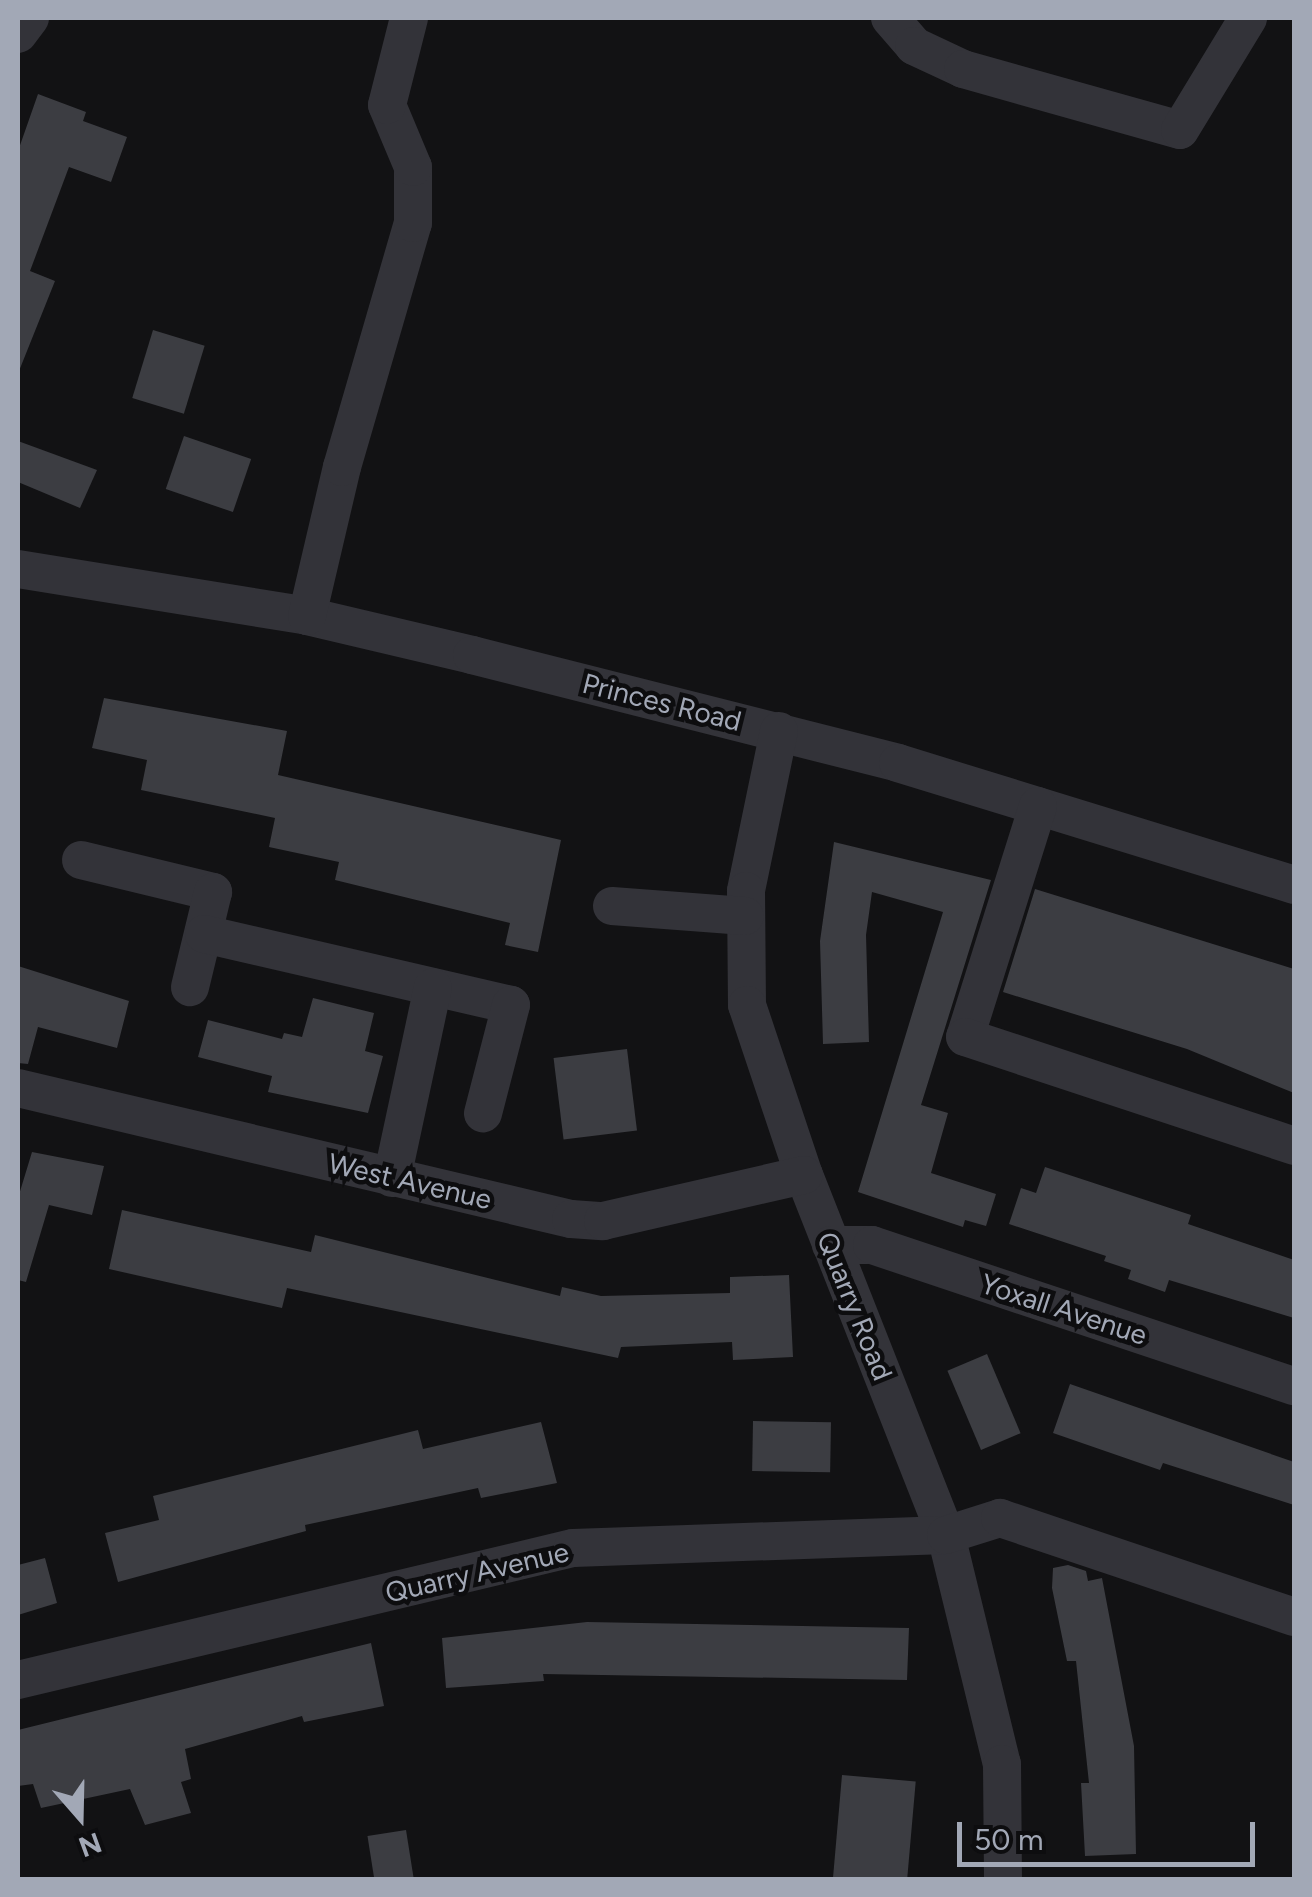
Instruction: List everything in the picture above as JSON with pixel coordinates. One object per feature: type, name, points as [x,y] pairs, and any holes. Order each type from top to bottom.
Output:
[{"type":"street","points":[[18,34],[30,18]]},
{"type":"street","points":[[307,616],[342,467],[413,223],[412,168],[387,105],[409,18]]},
{"type":"street","points":[[890,18],[914,46],[963,68],[1180,130],[1248,18]]},
{"type":"street","name":"Princes Road","points":[[18,569],[307,616],[778,731],[1294,885]]},
{"type":"street","name":"Quarry Road","points":[[778,731],[745,916],[747,1006],[804,1175],[946,1535],[1002,1764],[1002,1880]]},
{"type":"street","points":[[1038,806],[965,1037],[1294,1146]]},
{"type":"street","points":[[81,860],[213,892],[190,988]]},
{"type":"street","points":[[612,906],[745,916]]},
{"type":"street","points":[[204,934],[511,1005],[483,1113]]},
{"type":"street","points":[[392,1178],[433,987]]},
{"type":"street","name":"West Avenue","points":[[18,1088],[392,1178],[603,1221],[804,1175]]},
{"type":"street","name":"Yoxall Avenue","points":[[831,1245],[872,1245],[1294,1386]]},
{"type":"street","name":"Quarry Avenue","points":[[18,1680],[573,1548],[946,1535],[1000,1518],[1294,1617]]},
{"type":"building","points":[[38,94],[86,112],[83,121],[127,137],[111,182],[69,167],[30,271],[55,281],[19,371],[18,151]]},
{"type":"building","points":[[153,330],[205,346],[184,414],[132,398]]},
{"type":"building","points":[[184,436],[251,459],[233,512],[166,489]]},
{"type":"building","points":[[18,441],[97,470],[80,508],[18,482]]},
{"type":"building","points":[[104,698],[287,731],[278,775],[561,840],[538,952],[505,945],[510,923],[335,880],[339,862],[269,847],[275,818],[141,790],[147,760],[92,748]]},
{"type":"building","points":[[834,842],[991,880],[921,1105],[948,1113],[931,1173],[996,1194],[986,1226],[965,1220],[963,1227],[858,1192],[943,912],[872,892],[866,935],[869,1042],[823,1044],[820,941]]},
{"type":"building","points":[[1035,889],[1294,969],[1294,1093],[1187,1049],[1003,992]]},
{"type":"building","points":[[18,966],[129,1001],[117,1048],[38,1027],[28,1064],[18,1063]]},
{"type":"building","points":[[313,998],[374,1013],[365,1051],[383,1056],[368,1113],[268,1092],[272,1076],[198,1057],[208,1020],[282,1039],[284,1033],[302,1037]]},
{"type":"building","points":[[627,1049],[637,1130],[564,1139],[554,1058]]},
{"type":"building","points":[[32,1152],[104,1166],[92,1215],[49,1205],[26,1282],[18,1280],[18,1198]]},
{"type":"building","points":[[1045,1167],[1191,1215],[1188,1224],[1294,1260],[1294,1318],[1169,1280],[1165,1292],[1128,1279],[1131,1270],[1104,1261],[1106,1256],[1009,1224],[1021,1188],[1036,1193]]},
{"type":"building","points":[[122,1210],[311,1252],[315,1235],[560,1296],[562,1287],[601,1296],[730,1293],[730,1277],[789,1275],[793,1357],[733,1360],[732,1342],[621,1347],[618,1358],[287,1288],[282,1308],[109,1269]]},
{"type":"building","points":[[987,1354],[1021,1433],[981,1450],[947,1371]]},
{"type":"building","points":[[1070,1384],[1294,1462],[1294,1505],[1163,1463],[1160,1470],[1053,1433]]},
{"type":"building","points":[[753,1421],[831,1422],[830,1472],[752,1471]]},
{"type":"building","points":[[541,1422],[557,1483],[481,1498],[478,1488],[305,1525],[306,1531],[118,1582],[105,1533],[159,1520],[153,1496],[418,1430],[423,1449]]},
{"type":"building","points":[[45,1558],[57,1603],[18,1615],[18,1565]]},
{"type":"building","points":[[1068,1565],[1086,1571],[1088,1581],[1102,1578],[1134,1746],[1136,1854],[1085,1856],[1081,1783],[1089,1783],[1076,1661],[1067,1661],[1052,1588],[1053,1568]]},
{"type":"building","points":[[587,1622],[909,1628],[907,1680],[543,1674],[544,1681],[446,1688],[442,1638]]},
{"type":"building","points":[[371,1643],[384,1706],[304,1722],[302,1716],[185,1749],[191,1779],[181,1782],[191,1813],[145,1825],[130,1789],[41,1808],[33,1784],[18,1786],[18,1730]]},
{"type":"building","points":[[842,1775],[916,1781],[907,1880],[833,1880]]},
{"type":"building","points":[[406,1830],[414,1880],[374,1880],[367,1836]]}]
